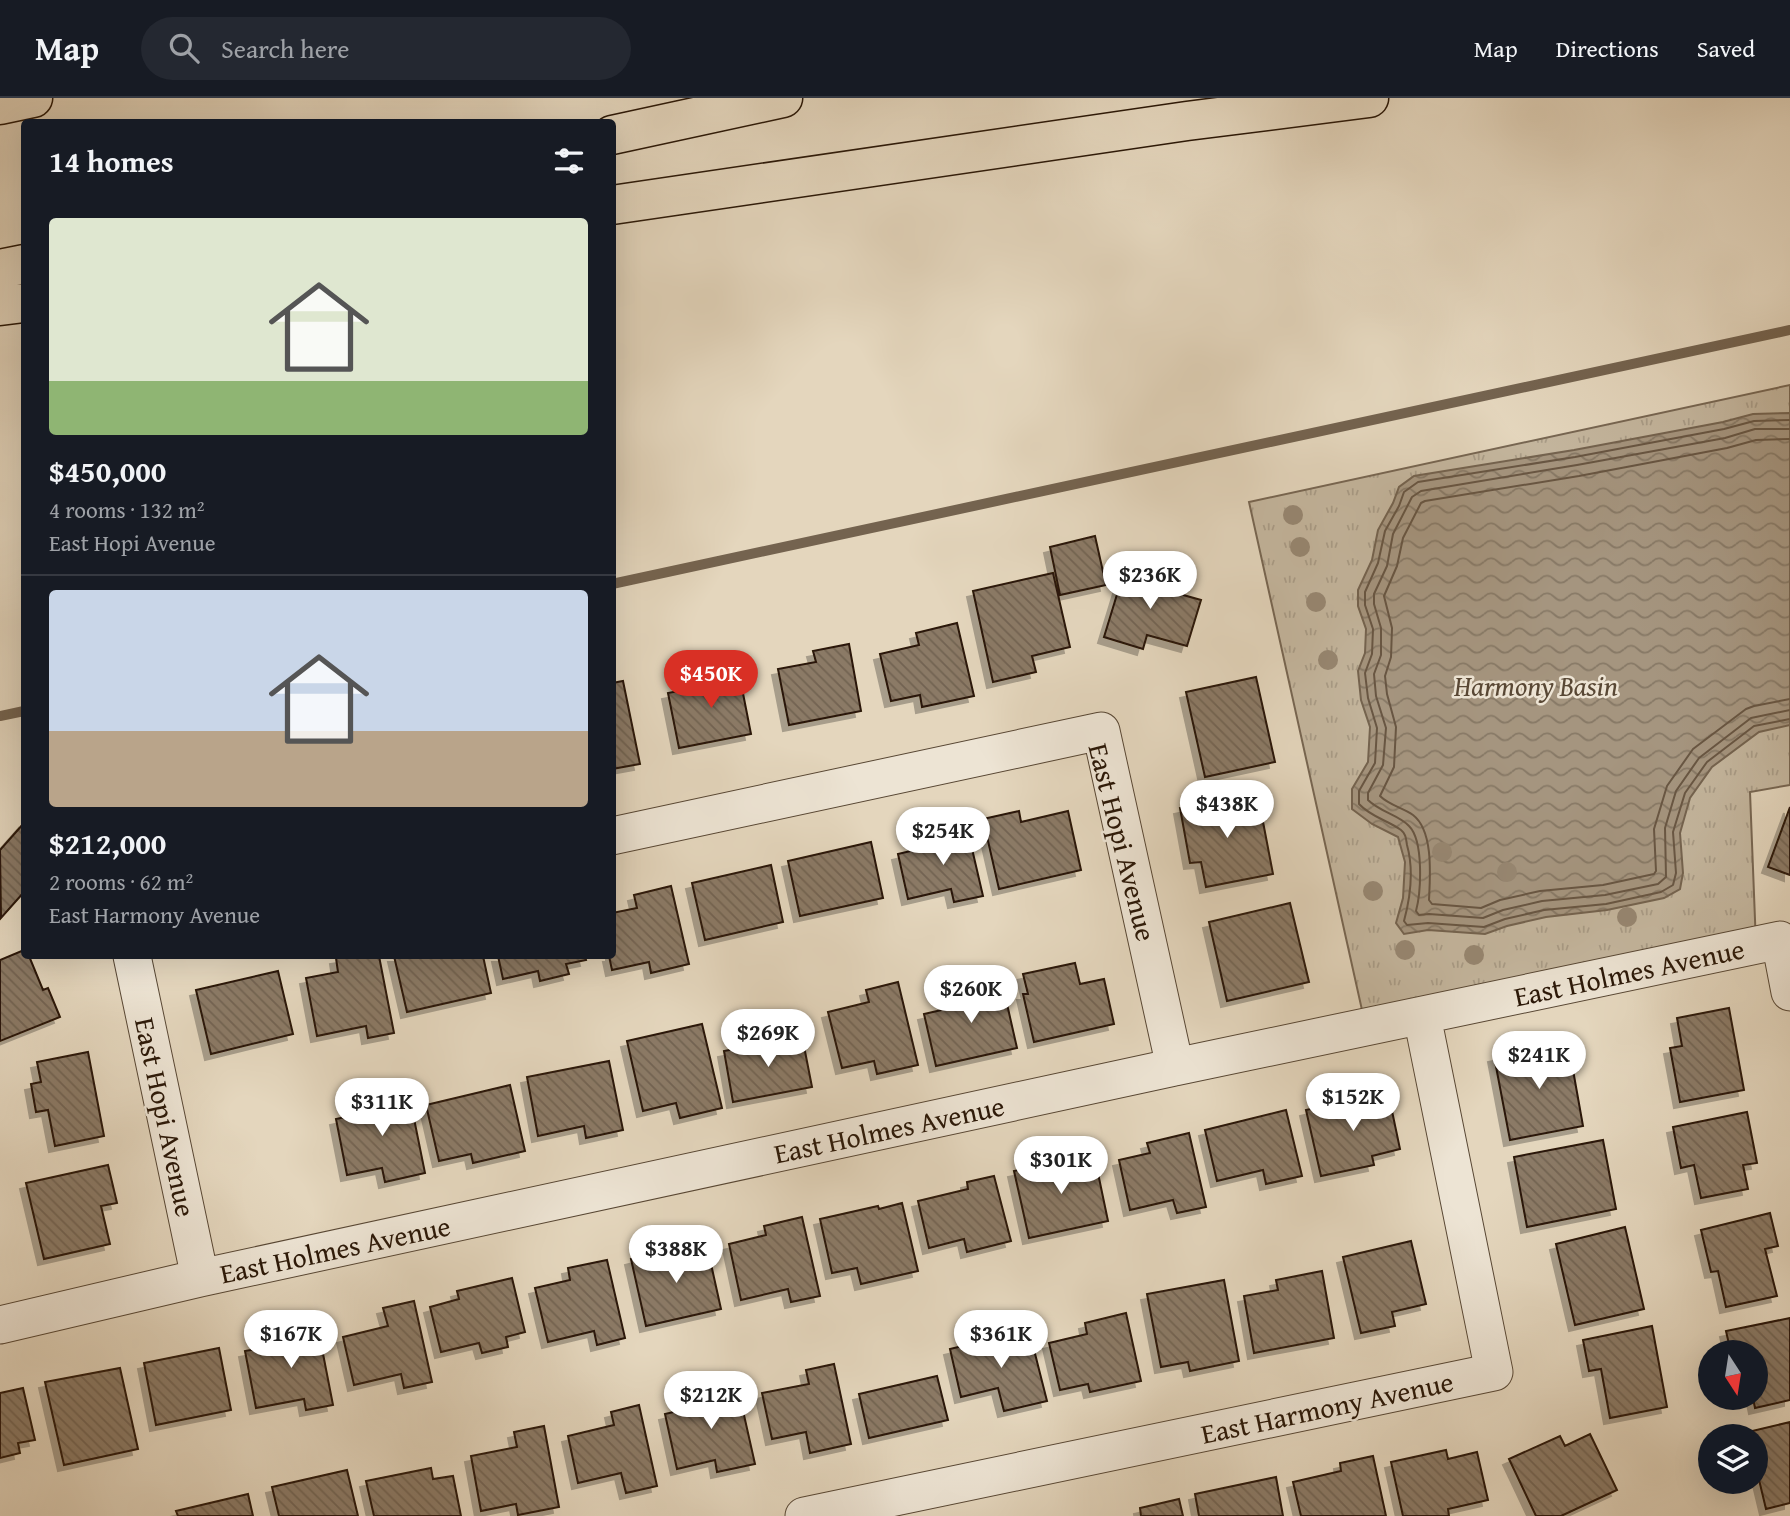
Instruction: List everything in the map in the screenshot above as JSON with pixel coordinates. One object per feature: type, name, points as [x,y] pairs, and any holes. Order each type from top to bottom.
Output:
[{"type":"highway","points":[[616,134],[783,98]]},
{"type":"highway","points":[[616,204],[1173,122],[1369,98]]},
{"type":"highway","points":[[0,269],[21,265]]},
{"type":"highway","points":[[0,306],[21,303]]},
{"type":"street","name":"East Hopi Avenue","points":[[616,835],[1101,731],[1175,1067]]},
{"type":"street","name":"East Holmes Avenue","points":[[0,1325],[200,1278],[1175,1067],[1780,940],[1790,992]]},
{"type":"street","name":"East Hopi Avenue","points":[[133,959],[200,1278]]},
{"type":"street","name":"East Harmony Avenue","points":[[804,1516],[1494,1372],[1422,1016]]},
{"type":"green space","name":"Harmony Basin","points":[[1790,385],[1790,785],[1750,792],[1756,945],[1366,1028],[1249,502]]},
{"type":"water","name":"Harmony Basin","points":[[1790,413],[1790,725],[1759,732],[1712,767],[1690,798],[1680,833],[1683,873],[1680,889],[1664,898],[1607,910],[1546,917],[1485,934],[1428,930],[1404,934],[1396,923],[1403,898],[1405,862],[1398,837],[1372,824],[1352,809],[1352,789],[1368,762],[1370,727],[1361,700],[1358,671],[1365,653],[1366,629],[1358,606],[1358,590],[1372,560],[1378,530],[1399,487],[1414,476],[1574,450],[1753,414]]},
{"type":"building","points":[[1095,536],[1106,585],[1060,595],[1050,547]]},
{"type":"building","points":[[1126,565],[1173,579],[1169,591],[1201,600],[1187,646],[1147,635],[1143,649],[1104,637]]},
{"type":"building","points":[[1053,573],[1070,647],[1032,656],[1036,672],[993,682],[973,591]]},
{"type":"building","points":[[957,623],[974,696],[922,707],[920,695],[891,701],[880,654],[919,645],[916,633]]},
{"type":"building","points":[[849,644],[861,711],[789,725],[778,669],[816,662],[813,651]]},
{"type":"building","points":[[738,668],[751,734],[679,748],[668,693],[705,686],[703,675]]},
{"type":"building","points":[[1256,677],[1275,762],[1205,777],[1186,692]]},
{"type":"building","points":[[623,681],[640,764],[616,768],[616,682]]},
{"type":"building","points":[[1238,796],[1240,804],[1259,801],[1273,874],[1206,887],[1201,862],[1190,863],[1180,808]]},
{"type":"building","points":[[1790,807],[1790,875],[1768,867]]},
{"type":"building","points":[[1019,811],[1021,822],[1068,811],[1081,870],[999,889],[983,819]]},
{"type":"building","points":[[966,823],[983,896],[954,902],[951,889],[908,899],[898,854],[940,844],[937,830]]},
{"type":"building","points":[[21,826],[21,895],[1,918],[0,850]]},
{"type":"building","points":[[871,842],[883,898],[800,916],[788,861]]},
{"type":"building","points":[[771,865],[783,922],[705,940],[692,883]]},
{"type":"building","points":[[671,886],[689,964],[651,973],[649,962],[612,970],[610,959],[616,959],[616,912],[637,908],[634,895]]},
{"type":"building","points":[[1290,903],[1309,982],[1227,1001],[1209,922]]},
{"type":"building","points":[[21,951],[21,959],[30,959],[43,990],[48,988],[60,1017],[0,1041],[0,960]]},
{"type":"building","points":[[336,959],[380,959],[394,1033],[368,1038],[366,1026],[317,1036],[306,978],[338,972]]},
{"type":"building","points":[[395,959],[484,959],[491,993],[407,1012]]},
{"type":"building","points":[[499,959],[586,960],[566,964],[569,974],[540,981],[538,971],[503,979]]},
{"type":"building","points":[[1075,963],[1080,984],[1104,979],[1114,1024],[1034,1042],[1023,994],[1028,994],[1023,974]]},
{"type":"building","points":[[278,971],[293,1034],[211,1054],[196,990]]},
{"type":"building","points":[[898,982],[918,1065],[877,1074],[874,1061],[842,1068],[828,1012],[869,1002],[866,990]]},
{"type":"building","points":[[1002,982],[1017,1048],[936,1066],[924,1014],[946,1009],[942,994]]},
{"type":"building","points":[[1729,1008],[1744,1090],[1680,1102],[1670,1048],[1682,1046],[1677,1018]]},
{"type":"building","points":[[702,1024],[722,1108],[680,1118],[676,1103],[643,1111],[627,1041]]},
{"type":"building","points":[[802,1036],[812,1087],[733,1102],[724,1051]]},
{"type":"building","points":[[1568,1042],[1583,1126],[1510,1140],[1494,1056]]},
{"type":"building","points":[[88,1052],[104,1136],[55,1146],[48,1110],[36,1112],[31,1084],[41,1082],[37,1062]]},
{"type":"building","points":[[609,1061],[623,1130],[586,1138],[584,1126],[538,1136],[527,1077]]},
{"type":"building","points":[[510,1085],[525,1151],[473,1163],[471,1154],[439,1161],[426,1105]]},
{"type":"building","points":[[408,1089],[425,1173],[385,1182],[382,1168],[347,1175],[336,1119],[364,1113],[361,1099]]},
{"type":"building","points":[[1388,1092],[1400,1149],[1372,1156],[1374,1165],[1321,1176],[1306,1110]]},
{"type":"building","points":[[1286,1110],[1302,1176],[1266,1184],[1263,1170],[1217,1181],[1205,1130]]},
{"type":"building","points":[[1747,1112],[1757,1163],[1743,1165],[1748,1189],[1701,1198],[1694,1165],[1681,1168],[1673,1127]]},
{"type":"building","points":[[1189,1133],[1206,1207],[1177,1213],[1173,1200],[1130,1210],[1119,1160],[1150,1153],[1147,1143]]},
{"type":"building","points":[[1603,1140],[1616,1209],[1527,1227],[1514,1157]]},
{"type":"building","points":[[1094,1154],[1108,1221],[1029,1238],[1014,1171]]},
{"type":"building","points":[[108,1165],[117,1203],[101,1206],[110,1244],[44,1259],[26,1183]]},
{"type":"building","points":[[994,1176],[1011,1241],[967,1252],[964,1239],[929,1248],[918,1201],[968,1189],[967,1182]]},
{"type":"building","points":[[902,1203],[918,1271],[861,1284],[857,1268],[832,1273],[820,1219]]},
{"type":"building","points":[[1770,1213],[1778,1246],[1765,1249],[1777,1296],[1726,1307],[1718,1271],[1711,1272],[1701,1230]]},
{"type":"building","points":[[802,1217],[820,1296],[791,1302],[788,1289],[741,1300],[729,1244],[766,1235],[764,1226]]},
{"type":"building","points":[[1625,1227],[1644,1309],[1575,1325],[1556,1244]]},
{"type":"building","points":[[1411,1241],[1426,1304],[1392,1312],[1395,1326],[1361,1333],[1343,1257]]},
{"type":"building","points":[[707,1246],[721,1309],[646,1326],[631,1259],[660,1252],[661,1256]]},
{"type":"building","points":[[607,1260],[625,1338],[597,1345],[594,1331],[548,1342],[535,1288],[570,1280],[568,1268]]},
{"type":"building","points":[[1322,1271],[1334,1338],[1254,1353],[1244,1296],[1278,1290],[1276,1280]]},
{"type":"building","points":[[512,1278],[525,1332],[506,1337],[508,1347],[482,1353],[479,1343],[441,1352],[430,1307],[459,1299],[457,1291]]},
{"type":"building","points":[[1224,1280],[1239,1361],[1190,1371],[1188,1362],[1161,1367],[1147,1294]]},
{"type":"building","points":[[414,1301],[432,1382],[404,1388],[401,1374],[354,1385],[343,1337],[388,1326],[383,1308]]},
{"type":"building","points":[[1126,1313],[1141,1381],[1090,1392],[1088,1384],[1060,1390],[1049,1343],[1087,1334],[1085,1323]]},
{"type":"building","points":[[1790,1318],[1790,1400],[1768,1405],[1768,1340],[1728,1340],[1726,1331]]},
{"type":"building","points":[[317,1323],[333,1405],[306,1410],[304,1399],[256,1408],[245,1351],[278,1345],[276,1331]]},
{"type":"building","points":[[1652,1326],[1667,1407],[1610,1418],[1601,1369],[1589,1371],[1583,1340]]},
{"type":"building","points":[[1029,1330],[1047,1401],[1004,1411],[998,1388],[961,1397],[950,1349]]},
{"type":"building","points":[[219,1348],[231,1410],[156,1425],[144,1363]]},
{"type":"building","points":[[834,1364],[851,1444],[810,1453],[806,1432],[772,1439],[762,1393],[809,1384],[806,1370]]},
{"type":"building","points":[[120,1368],[138,1449],[64,1465],[45,1382]]},
{"type":"building","points":[[937,1376],[948,1420],[869,1438],[859,1394]]},
{"type":"building","points":[[737,1384],[755,1464],[717,1472],[715,1460],[677,1469],[665,1414],[691,1408],[688,1395]]},
{"type":"building","points":[[23,1388],[35,1440],[18,1443],[20,1453],[0,1458],[0,1393]]},
{"type":"building","points":[[639,1405],[657,1486],[626,1493],[621,1473],[578,1483],[568,1436],[614,1425],[611,1412]]},
{"type":"building","points":[[1790,1422],[1790,1503],[1766,1509],[1762,1494],[1768,1494],[1768,1427]]},
{"type":"building","points":[[544,1426],[559,1507],[518,1515],[516,1504],[481,1511],[471,1456],[517,1447],[514,1432]]},
{"type":"building","points":[[1590,1434],[1617,1490],[1561,1516],[1536,1516],[1509,1459],[1560,1436],[1565,1446]]},
{"type":"building","points":[[1446,1450],[1448,1459],[1477,1452],[1488,1500],[1448,1509],[1449,1516],[1403,1516],[1391,1462]]},
{"type":"building","points":[[1373,1456],[1386,1516],[1301,1516],[1293,1482],[1341,1471],[1340,1463]]},
{"type":"building","points":[[431,1468],[433,1479],[453,1476],[461,1516],[374,1516],[366,1481]]},
{"type":"building","points":[[347,1470],[358,1516],[279,1516],[272,1487]]},
{"type":"building","points":[[1276,1477],[1283,1516],[1199,1516],[1195,1494]]},
{"type":"building","points":[[248,1494],[253,1516],[178,1516],[176,1511]]},
{"type":"building","points":[[1179,1499],[1183,1516],[1141,1516],[1140,1508]]},
{"type":"waterway","points":[[616,583],[1790,330]]},
{"type":"waterway","points":[[0,716],[21,712]]}]
